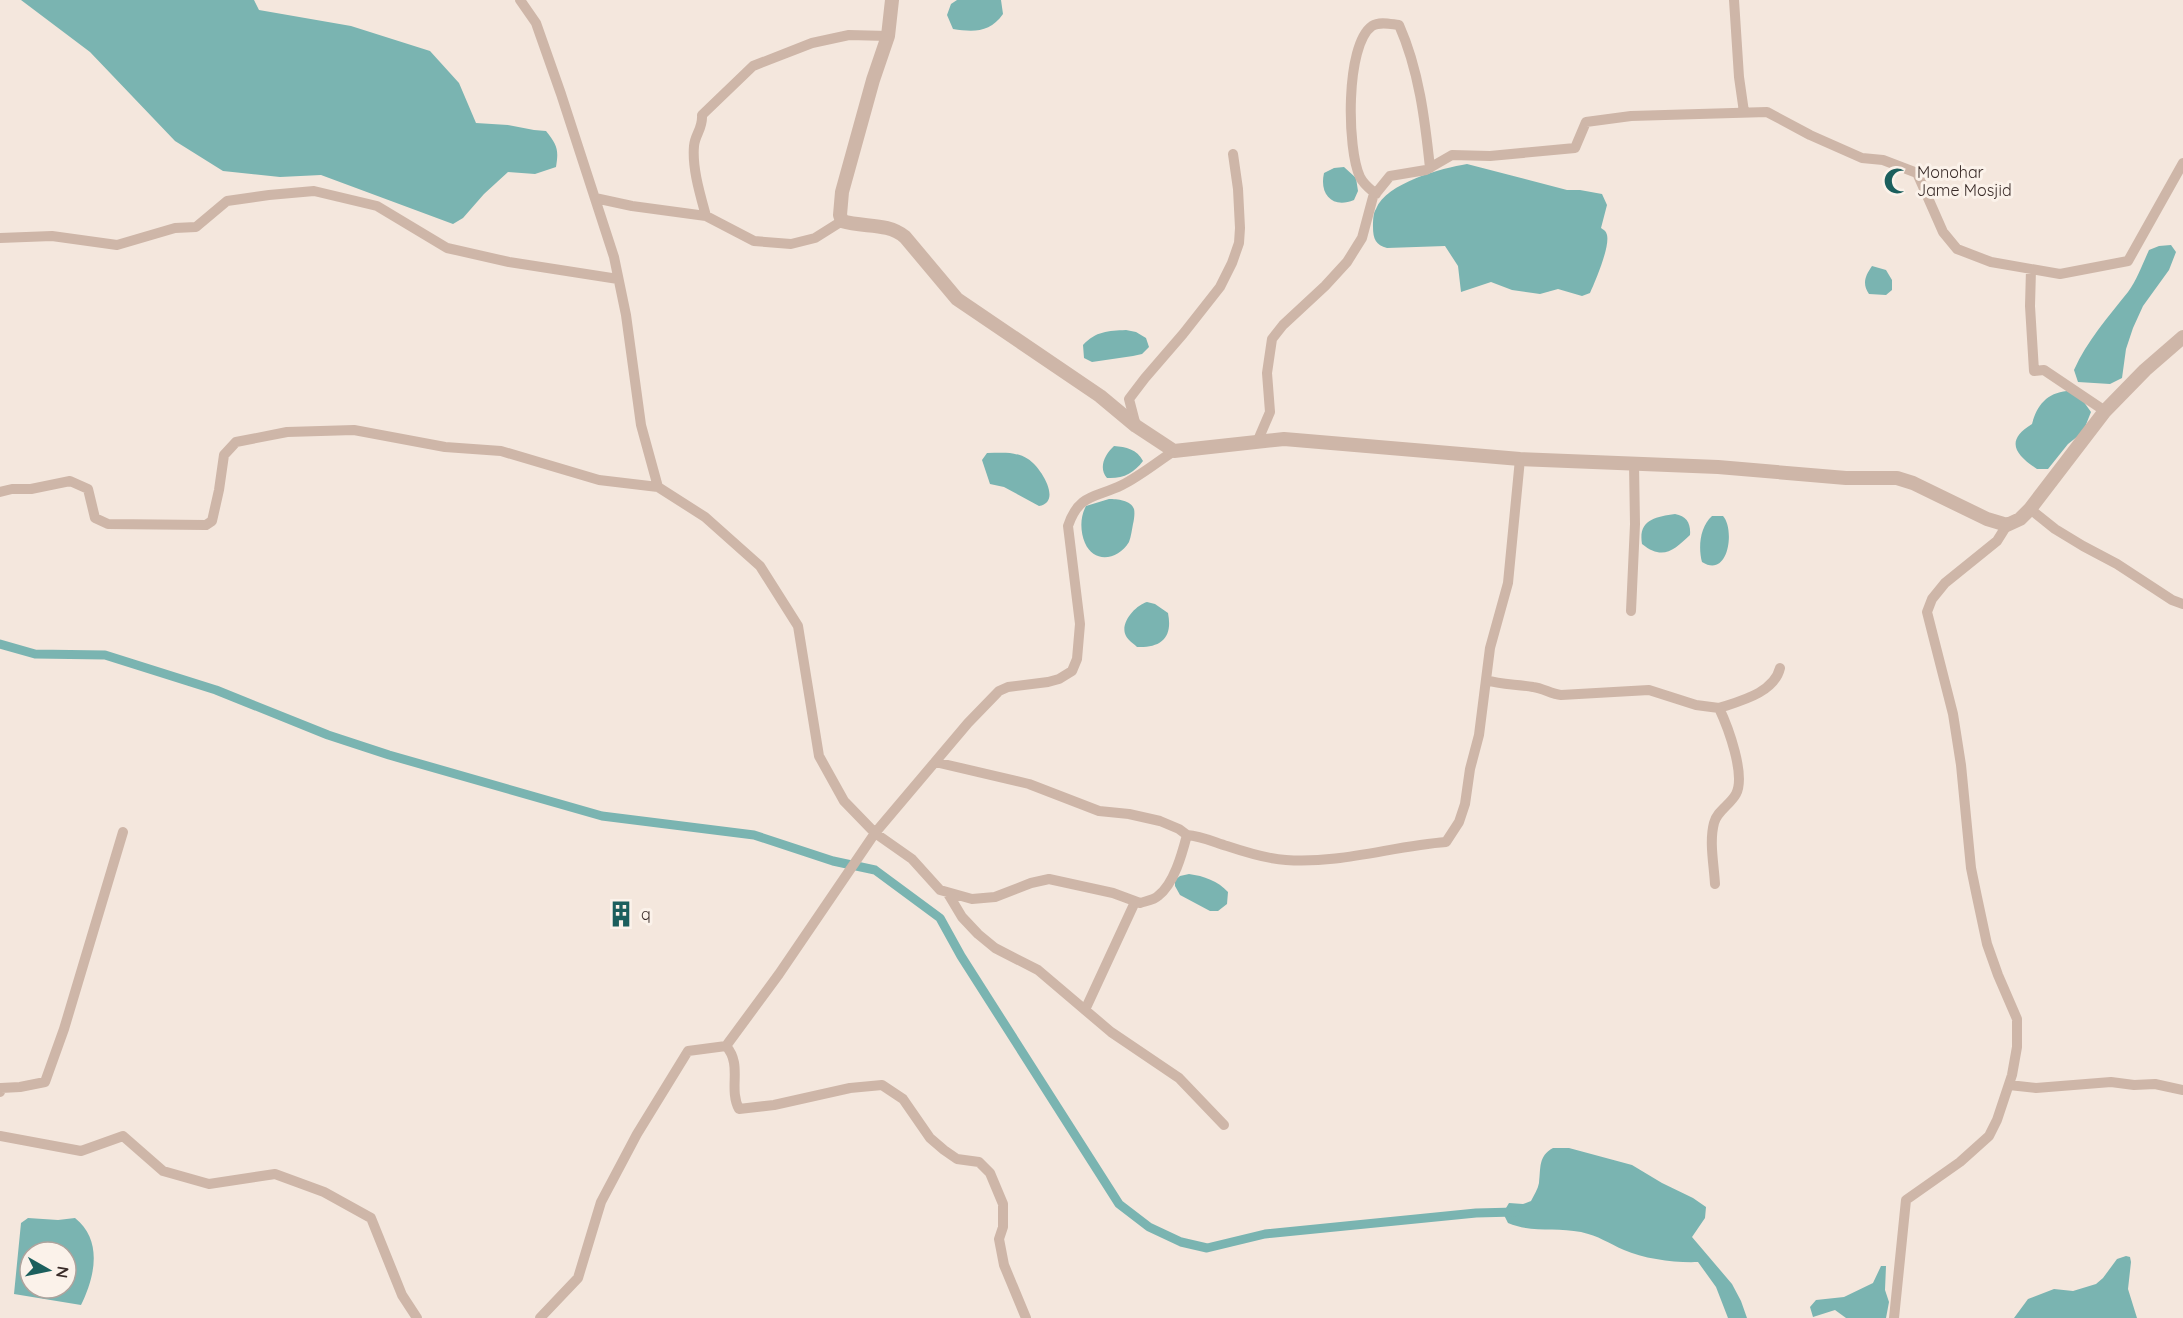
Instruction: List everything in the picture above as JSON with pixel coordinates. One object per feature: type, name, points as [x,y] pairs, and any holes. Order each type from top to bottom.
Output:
[{"type":"street","points":[[520,0],[536,23],[614,257],[626,315],[641,425],[658,487]]},
{"type":"street","points":[[842,221],[840,215],[842,192],[873,80],[888,36],[892,0]]},
{"type":"street","points":[[1734,0],[1739,77],[1744,112]]},
{"type":"street","points":[[1377,194],[1366,186],[1361,178],[1352,144],[1352,73],[1359,41],[1372,26],[1384,22],[1399,25],[1409,48],[1426,132],[1430,168]]},
{"type":"street","points":[[706,216],[694,158],[694,143],[702,126],[702,114],[713,102],[753,66],[812,43],[849,35],[888,36]]},
{"type":"street","points":[[1258,440],[1270,412],[1267,373],[1272,339],[1283,324],[1325,286],[1347,262],[1362,238],[1373,197],[1390,176],[1430,168],[1452,155],[1491,156],[1575,148],[1586,122],[1631,116],[1767,112],[1810,135],[1862,158],[1883,160],[1917,173],[1943,232],[1957,249],[1990,262],[2060,274],[2128,261],[2183,163]]},
{"type":"street","points":[[1136,426],[1130,399],[1220,286],[1232,264],[1239,243],[1240,228],[1239,189],[1233,154]]},
{"type":"street","points":[[0,238],[52,236],[117,245],[175,228],[196,227],[227,201],[314,191],[377,206],[447,248],[509,262],[618,279]]},
{"type":"street","points":[[595,198],[632,206],[706,216],[754,241],[791,244],[815,238],[842,221],[899,231],[957,299],[1048,363],[1100,396],[1136,426],[1174,451]]},
{"type":"street","points":[[2031,269],[2030,306],[2034,371],[2044,370],[2105,411]]},
{"type":"street","points":[[1894,1318],[1906,1200],[1960,1162],[1989,1136],[2009,1085],[2017,1047],[2017,1019],[1987,944],[1971,868],[1961,765],[1953,714],[1927,612],[1932,599],[1945,583],[1996,541],[2007,525],[2020,519],[2030,508],[2105,411],[2145,370],[2183,337]]},
{"type":"street","points":[[0,492],[12,489],[32,489],[70,481],[88,489],[95,518],[108,524],[206,525],[212,521],[224,454],[236,441],[287,432],[320,430],[354,430],[445,447],[501,451],[599,480],[658,487],[705,517],[760,566],[798,626],[819,756],[844,801],[875,833],[912,859],[940,890],[972,899],[995,897],[1048,879],[1113,893],[1140,903],[1157,897],[1168,884],[1187,835]]},
{"type":"street","points":[[540,1318],[578,1278],[601,1202],[637,1134],[688,1051],[726,1046],[779,974],[875,833],[968,723],[999,692],[1008,687],[1059,679],[1072,671],[1077,659],[1080,624],[1068,526],[1073,512],[1083,502],[1122,485],[1174,451],[1258,440],[1284,439],[1520,459],[1718,466],[1846,478],[1897,478],[1914,483],[1987,519],[2007,525]]},
{"type":"street","points":[[935,762],[1029,784],[1099,811],[1129,814],[1161,821],[1187,835],[1284,860],[1378,853],[1446,842],[1459,822],[1465,804],[1470,769],[1479,735],[1490,648],[1508,583],[1520,459]]},
{"type":"street","points":[[1631,611],[1635,524],[1634,464]]},
{"type":"street","points":[[2030,508],[2074,540],[2117,564],[2172,600],[2183,604]]},
{"type":"street","points":[[1486,680],[1498,684],[1509,683],[1536,687],[1561,695],[1649,690],[1696,705],[1719,708],[1766,689],[1780,668]]},
{"type":"street","points":[[1715,884],[1712,843],[1714,821],[1736,793],[1739,780],[1731,741],[1719,708]]},
{"type":"street","points":[[0,1092],[2,1088],[45,1082],[64,1029],[123,832]]},
{"type":"street","points":[[947,892],[962,917],[978,934],[995,948],[1038,970],[1111,1032],[1179,1078],[1224,1125]]},
{"type":"street","points":[[1084,1010],[1135,902]]},
{"type":"street","points":[[726,1046],[736,1061],[734,1100],[739,1109],[774,1105],[850,1088],[882,1085],[903,1099],[930,1138],[944,1150],[957,1159],[979,1162],[990,1173],[1003,1204],[1000,1248],[1005,1270],[1026,1318]]},
{"type":"street","points":[[2009,1085],[2036,1089],[2111,1082],[2134,1085],[2155,1084],[2183,1090]]},
{"type":"street","points":[[0,1136],[81,1151],[123,1136],[163,1171],[209,1184],[275,1174],[324,1192],[371,1218],[402,1295],[417,1318]]},
{"type":"water","points":[[21,0],[254,0],[259,10],[351,26],[430,51],[459,83],[476,123],[546,131],[556,148],[556,167],[535,174],[508,172],[463,218],[453,224],[321,175],[280,177],[223,171],[175,141],[90,52]]},
{"type":"water","points":[[957,0],[1001,0],[1003,14],[993,25],[981,30],[953,29],[947,15],[951,4]]},
{"type":"water","points":[[1467,164],[1567,190],[1602,194],[1607,205],[1601,228],[1606,232],[1607,240],[1590,293],[1582,296],[1558,289],[1540,294],[1512,290],[1491,282],[1461,292],[1458,266],[1445,246],[1387,248],[1378,243],[1373,231],[1374,213],[1382,200],[1391,192],[1416,178]]},
{"type":"water","points":[[1344,167],[1356,178],[1358,191],[1354,200],[1340,203],[1329,198],[1323,181],[1324,173],[1334,168]]},
{"type":"water","points":[[2171,245],[2176,252],[2169,270],[2143,306],[2133,328],[2126,349],[2122,378],[2110,384],[2078,382],[2074,370],[2079,359],[2131,287],[2149,250]]},
{"type":"water","points":[[1872,266],[1886,270],[1892,280],[1892,290],[1886,295],[1869,294],[1867,290],[1865,280]]},
{"type":"water","points":[[1108,331],[1136,332],[1146,338],[1149,347],[1142,354],[1092,362],[1084,358],[1083,345],[1093,337]]},
{"type":"water","points":[[2067,391],[2081,398],[2091,412],[2083,432],[2068,444],[2048,469],[2037,469],[2023,458],[2016,448],[2018,436],[2032,424],[2037,411],[2048,397]]},
{"type":"water","points":[[1114,446],[1131,449],[1143,461],[1128,474],[1107,478],[1103,470],[1104,461]]},
{"type":"water","points":[[987,453],[1023,456],[1033,463],[1047,484],[1049,498],[1046,503],[1039,506],[1004,487],[990,484],[982,460]]},
{"type":"water","points":[[1109,499],[1130,504],[1134,509],[1134,521],[1130,540],[1124,548],[1113,556],[1100,557],[1089,550],[1085,543],[1082,519],[1086,506]]},
{"type":"water","points":[[1675,514],[1683,517],[1689,524],[1690,535],[1668,552],[1656,552],[1642,544],[1641,536],[1645,525],[1655,518]]},
{"type":"water","points":[[1712,516],[1723,516],[1727,522],[1729,541],[1724,558],[1718,564],[1711,565],[1702,562],[1700,544],[1705,526]]},
{"type":"water","points":[[1147,602],[1155,604],[1168,613],[1169,629],[1167,635],[1159,643],[1153,646],[1137,647],[1126,636],[1125,626],[1130,615]]},
{"type":"water","points":[[1189,874],[1210,880],[1224,888],[1228,892],[1227,904],[1218,911],[1210,911],[1180,895],[1175,886],[1175,880]]},
{"type":"water","points":[[1553,1148],[1569,1148],[1632,1165],[1706,1207],[1705,1218],[1692,1237],[1732,1284],[1747,1318],[1728,1318],[1716,1287],[1698,1262],[1670,1261],[1641,1256],[1581,1232],[1526,1228],[1508,1223],[1503,1213],[1509,1203],[1523,1204],[1531,1201],[1538,1185],[1543,1159]]},
{"type":"water","points":[[28,1218],[58,1220],[75,1218],[84,1227],[90,1237],[94,1259],[90,1283],[81,1305],[51,1300],[78,1300],[78,1240],[19,1240],[21,1223]]},
{"type":"water","points":[[18,1253],[18,1295],[14,1294]]},
{"type":"water","points":[[2130,1257],[2131,1262],[2128,1289],[2137,1318],[2014,1318],[2028,1299],[2054,1289],[2073,1291],[2096,1284],[2117,1259]]},
{"type":"water","points":[[1881,1266],[1886,1266],[1885,1290],[1889,1302],[1886,1318],[1846,1318],[1835,1310],[1813,1317],[1810,1307],[1816,1300],[1844,1297],[1873,1283]]},
{"type":"waterway","points":[[0,644],[35,654],[105,655],[216,690],[328,735],[389,755],[602,816],[754,835],[833,861],[875,870],[940,918],[961,956],[1119,1204],[1149,1227],[1181,1242],[1207,1248],[1265,1234],[1476,1213],[1515,1212]]},
{"type":"place","name":"Monohar Jame Mosjid","points":[[1897,181]]},
{"type":"place","name":"q","points":[[621,914]]}]
